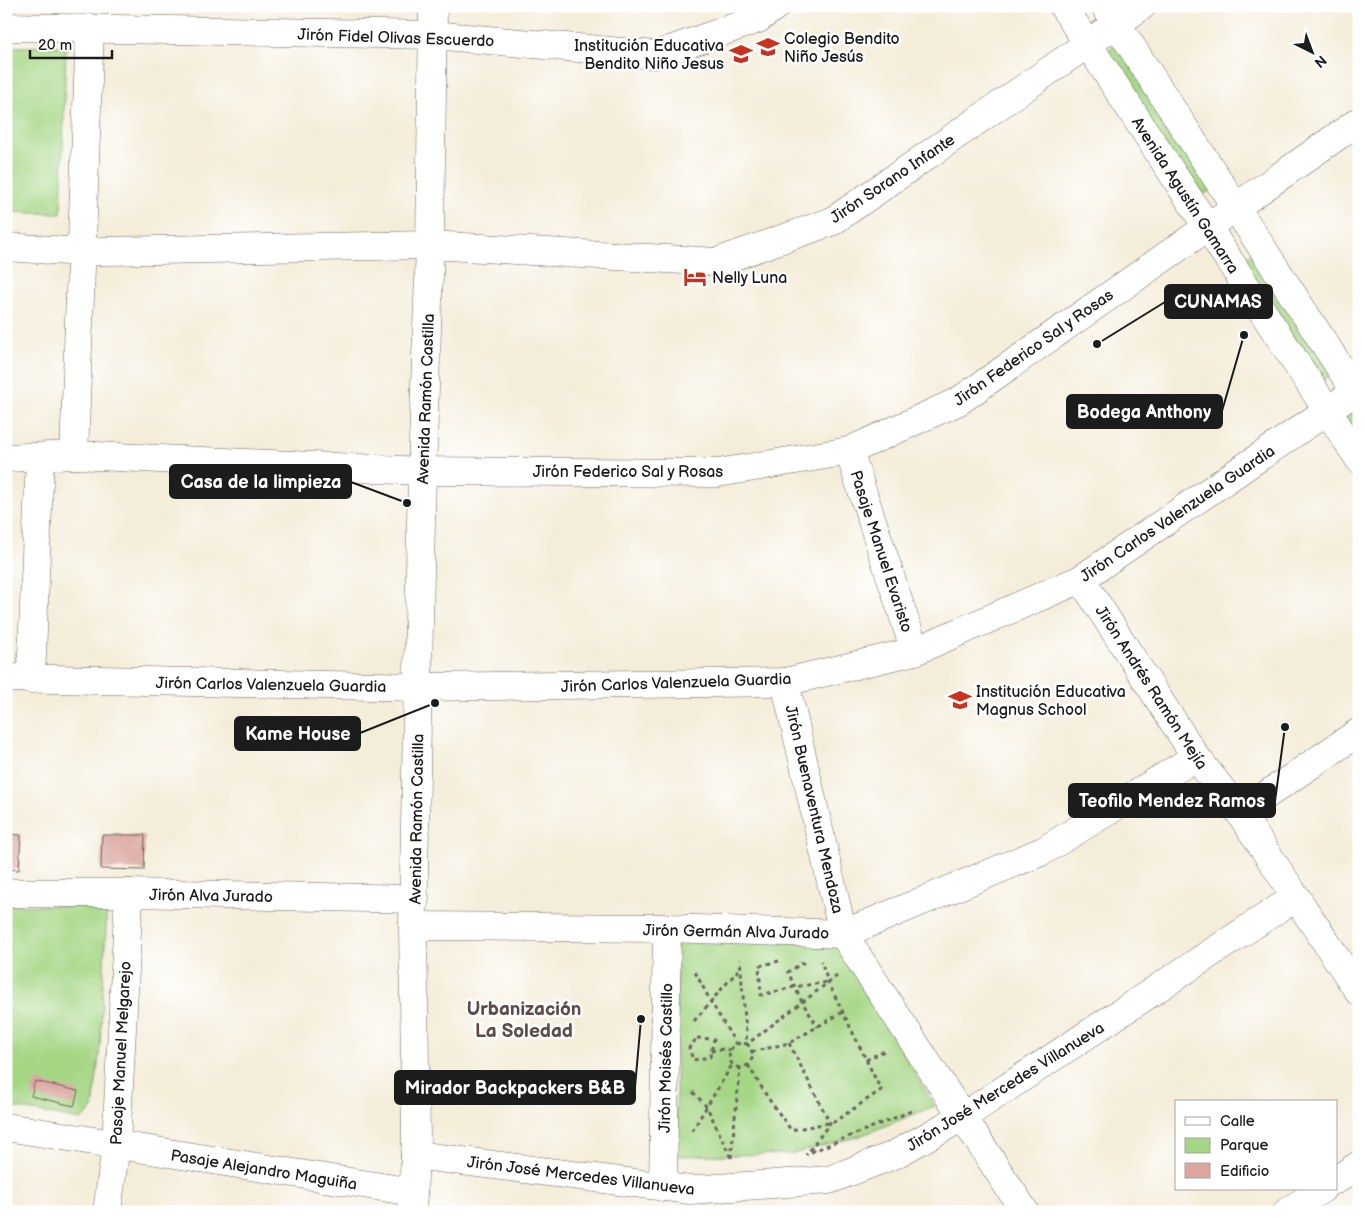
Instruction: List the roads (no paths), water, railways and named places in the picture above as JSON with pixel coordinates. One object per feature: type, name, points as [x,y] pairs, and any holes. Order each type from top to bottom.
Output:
[{"type":"street","name":"Avenida Ramón Castilla","points":[[412,1202],[415,1155],[414,926],[418,687],[422,471],[430,245],[434,6]]},
{"type":"street","name":"Jirón Fidel Olivas Escuerdo","points":[[6,27],[433,35],[656,55],[758,19],[776,6]]},
{"type":"street","name":"Avenida Agustín Gamarra","points":[[1062,6],[1359,459]]},
{"type":"street","name":"Jirón Sorano Infante","points":[[6,247],[82,252],[106,250],[430,245],[718,262],[833,221],[1088,44],[1111,16],[1142,6]]},
{"type":"street","points":[[1111,16],[1357,393]]},
{"type":"street","points":[[74,455],[90,28]]},
{"type":"street","name":"Jirón Federico Sal y Rosas","points":[[6,458],[74,455],[422,471],[718,473],[849,451],[959,401],[1359,121]]},
{"type":"street","name":"Jirón Carlos Valenzuela Guardia","points":[[19,678],[418,687],[785,682],[915,651],[1081,579],[1328,410],[1357,393]]},
{"type":"street","name":"Pasaje Manuel Evaristo","points":[[849,451],[915,651]]},
{"type":"street","points":[[19,678],[40,457]]},
{"type":"street","name":"Jirón Andrés Ramón Mejía","points":[[1081,579],[1196,758],[1240,813],[1359,992]]},
{"type":"street","name":"Jirón Buenaventura Mendoza","points":[[785,682],[843,934],[1026,1212]]},
{"type":"street","points":[[1240,813],[1359,732]]},
{"type":"street","name":"Jirón Germán Alva Jurado","points":[[414,926],[667,928],[843,934],[1043,850],[1196,758]]},
{"type":"street","name":"Jirón Alva Jurado","points":[[6,893],[129,893],[415,899]]},
{"type":"street","name":"Pasaje Manuel Melgarejo","points":[[107,1212],[116,1145],[129,893]]},
{"type":"street","name":"Jirón José Mercedes Villanueva","points":[[415,1155],[663,1187],[689,1201],[830,1180],[894,1155],[964,1116],[1296,897]]},
{"type":"street","name":"Jirón Moisés Castillo","points":[[663,1187],[667,928]]},
{"type":"street","name":"Pasaje Alejandro Maguiña","points":[[6,1127],[116,1145],[412,1202]]},
{"type":"street","points":[[1338,1179],[1359,1165]]},
{"type":"street","points":[[1287,1212],[1320,1190]]},
{"type":"place","name":"Colegio Bendito Niño Jesús","points":[[768,47]]},
{"type":"place","name":"Institución Educativa Bendito Niño Jesus","points":[[741,54]]},
{"type":"place","name":"Nelly Luna","points":[[695,277]]},
{"type":"place","name":"Bodega Anthony","points":[[1244,335]]},
{"type":"place","name":"CUNAMAS","points":[[1097,344]]},
{"type":"place","name":"Casa de la limpieza","points":[[407,503]]},
{"type":"place","name":"Institución Educativa Magnus School","points":[[960,700]]},
{"type":"place","name":"Kame House","points":[[435,703]]},
{"type":"place","name":"Teofilo Mendez Ramos","points":[[1285,727]]},
{"type":"place","name":"Mirador Backpackers B&B","points":[[641,1019]]},
{"type":"district","name":"Urbanización La Soledad","points":[[524,1019]]}]
